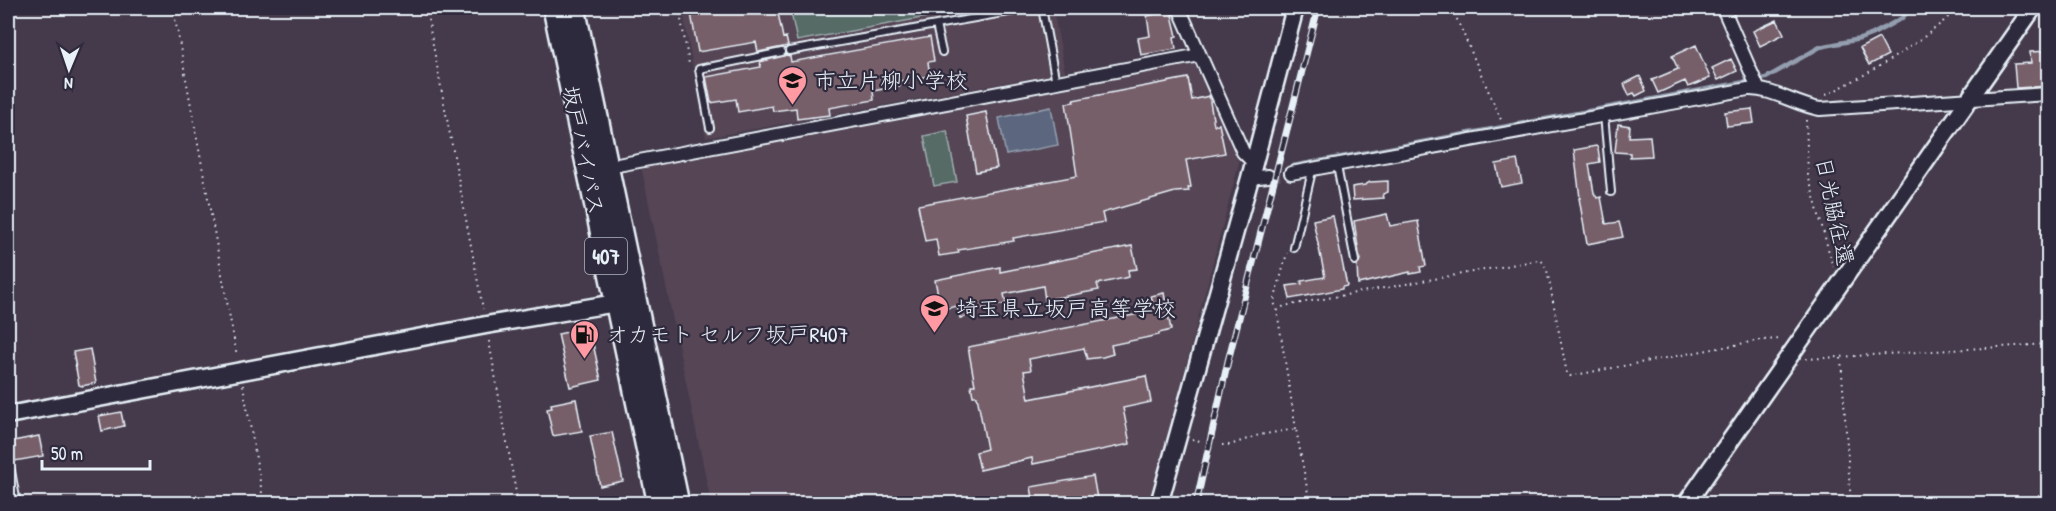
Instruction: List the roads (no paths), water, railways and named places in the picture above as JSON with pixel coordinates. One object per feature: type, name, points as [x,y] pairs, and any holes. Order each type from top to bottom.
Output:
[{"type":"highway","name":"坂戸バイパス","points":[[554,8],[659,504]]},
{"type":"highway","name":"坂戸バイパス","points":[[574,8],[678,504]]},
{"type":"street","points":[[1179,8],[1252,171],[1268,176]]},
{"type":"street","points":[[1159,504],[1295,8]]},
{"type":"street","points":[[1723,8],[1758,88]]},
{"type":"street","points":[[1686,504],[2033,8]]},
{"type":"street","points":[[607,167],[1200,55]]},
{"type":"street","points":[[1291,173],[1758,88],[1808,107],[1839,109],[2049,94]]},
{"type":"street","points":[[8,415],[486,325],[616,303]]},
{"type":"street","points":[[8,471],[14,504]]},
{"type":"lane","points":[[710,128],[699,69],[1032,8]]},
{"type":"lane","points":[[1041,8],[1056,84]]},
{"type":"lane","points":[[936,25],[942,52]]},
{"type":"lane","points":[[1604,115],[1611,192]]},
{"type":"lane","points":[[1337,166],[1354,261]]},
{"type":"lane","points":[[1294,248],[1312,171]]},
{"type":"water","points":[[1051,107],[1058,145],[1006,155],[999,118]]},
{"type":"waterway","points":[[1293,166],[1766,78],[1820,47],[1873,34],[1902,18],[1911,8]]},
{"type":"tunnel","points":[[1268,176],[1291,173]]},
{"type":"railway","points":[[1196,504],[1228,361],[1318,8]]},
{"type":"place","name":"市立片柳小学校","points":[[793,106]]},
{"type":"place","name":"埼玉県立坂戸高等学校","points":[[935,334]]},
{"type":"place","name":"オカモト セルフ坂戸R407","points":[[585,360]]}]
